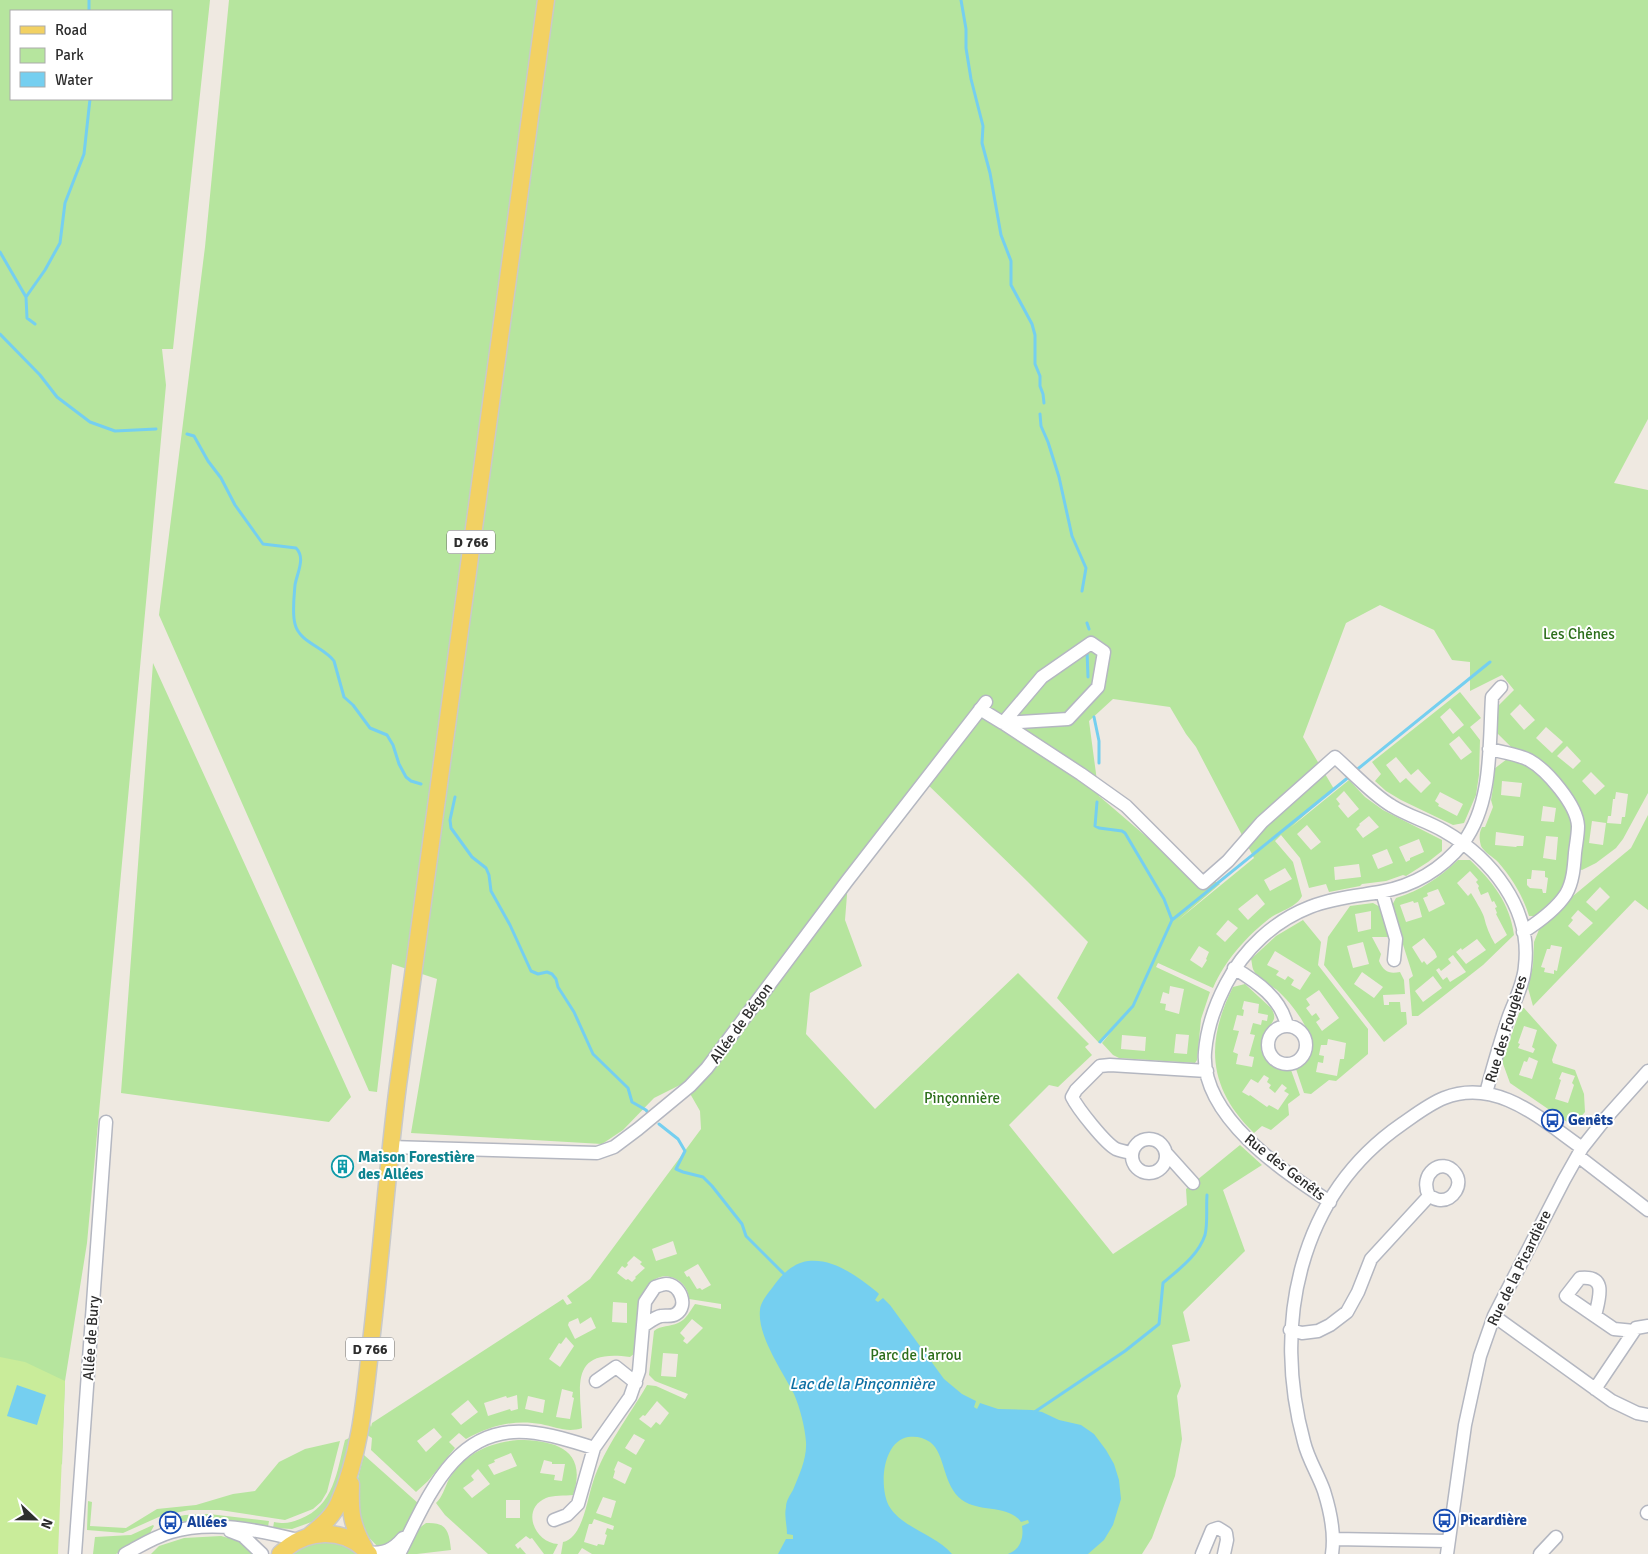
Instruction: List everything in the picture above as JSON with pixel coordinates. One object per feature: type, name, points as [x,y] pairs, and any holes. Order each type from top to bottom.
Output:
[{"type":"main road","name":"D 766","points":[[280,1554],[304,1538],[333,1514],[339,1504],[359,1437],[380,1261],[390,1147],[546,0]]},
{"type":"main road","name":"D 766","points":[[353,1462],[350,1500],[351,1518],[356,1533],[367,1552]]},
{"type":"main road","points":[[304,1538],[324,1534],[339,1535],[353,1541],[367,1552]]},
{"type":"street","points":[[1092,643],[1104,652],[1098,687],[1068,719],[1003,723],[1042,678],[1056,668],[1092,643]]},
{"type":"street","name":"Rue des Genêts","points":[[1330,1202],[1296,1179],[1254,1146],[1232,1124],[1212,1089],[1206,1071],[1205,1053],[1213,1013],[1234,968],[1258,940],[1274,926],[1311,906],[1382,892],[1410,884],[1428,875],[1446,861],[1463,842],[1472,827],[1482,802],[1486,784],[1492,697],[1501,687]]},
{"type":"street","name":"Allée de Bégon","points":[[390,1147],[597,1153],[614,1147],[690,1086],[707,1068],[841,889],[983,706],[1003,723]]},
{"type":"street","name":"Rue des Fougères","points":[[1003,723],[1082,774],[1126,806],[1203,882],[1228,861],[1262,822],[1335,756],[1378,796],[1392,806],[1442,829],[1463,842],[1492,870],[1513,899],[1520,916],[1526,946],[1525,966],[1519,991],[1494,1060],[1486,1093]]},
{"type":"street","points":[[1488,749],[1529,760],[1542,770],[1556,784],[1568,802],[1575,814],[1578,825],[1570,886],[1565,896],[1524,932]]},
{"type":"street","points":[[1382,892],[1396,939],[1394,960]]},
{"type":"street","points":[[1234,968],[1277,1001],[1284,1013],[1287,1026]]},
{"type":"street","points":[[1132,1153],[1117,1150],[1107,1142],[1076,1105],[1072,1097],[1076,1090],[1100,1066],[1110,1064],[1206,1071]]},
{"type":"street","name":"Rue de la Picardière","points":[[1447,1554],[1471,1394],[1480,1356],[1494,1316],[1580,1152],[1605,1118],[1648,1071]]},
{"type":"street","points":[[1332,1554],[1334,1539],[1324,1491],[1304,1444],[1298,1418],[1293,1389],[1290,1330],[1293,1301],[1302,1264],[1315,1230],[1348,1172],[1388,1133],[1442,1099],[1469,1092],[1486,1093],[1505,1097],[1527,1109],[1648,1210]]},
{"type":"street","name":"Allée de Bury","points":[[75,1554],[106,1122]]},
{"type":"street","points":[[1166,1152],[1164,1164],[1155,1172],[1143,1172],[1134,1165],[1132,1153],[1138,1143],[1149,1138],[1160,1142],[1166,1152],[1193,1183]]},
{"type":"street","points":[[1290,1330],[1302,1333],[1318,1330],[1330,1325],[1347,1312],[1358,1292],[1371,1259],[1429,1196]]},
{"type":"street","points":[[1494,1316],[1612,1401],[1637,1413],[1648,1414]]},
{"type":"street","points":[[1596,1316],[1614,1329],[1634,1331]]},
{"type":"street","points":[[554,1520],[567,1515],[578,1504],[594,1448],[630,1397],[636,1384],[643,1326]]},
{"type":"street","points":[[1595,1389],[1636,1328],[1648,1326]]},
{"type":"street","points":[[596,1381],[616,1367],[636,1384]]},
{"type":"street","points":[[399,1554],[435,1485],[448,1466],[469,1446],[486,1437],[512,1432],[526,1432],[549,1435],[594,1448]]},
{"type":"street","points":[[367,1552],[385,1553],[391,1550],[414,1524]]},
{"type":"street","points":[[216,1527],[243,1536],[262,1554]]},
{"type":"street","points":[[125,1554],[170,1532],[192,1528],[241,1528],[304,1538]]},
{"type":"street","points":[[1202,1554],[1212,1530],[1218,1528],[1226,1533],[1227,1540],[1224,1554]]},
{"type":"street","points":[[1540,1554],[1556,1537]]},
{"type":"street","points":[[1334,1539],[1448,1541]]},
{"type":"green space","points":[[0,0],[210,0],[173,349],[162,349],[166,385],[87,1243],[65,1381],[62,1465],[0,1365]]},
{"type":"green space","points":[[229,0],[1648,0],[1648,419],[1614,483],[1648,490],[1648,793],[1623,839],[1616,848],[1596,863],[1582,870],[1578,869],[1580,815],[1497,733],[1497,707],[1514,690],[1502,675],[1470,691],[1470,662],[1452,660],[1434,630],[1380,605],[1346,623],[1303,737],[1334,789],[1290,828],[1349,780],[1365,797],[1383,810],[1442,840],[1442,851],[1406,876],[1403,875],[1386,881],[1362,884],[1329,892],[1326,884],[1309,888],[1300,858],[1281,835],[1275,841],[1293,862],[1302,896],[1300,900],[1270,918],[1245,941],[1230,958],[1213,988],[1158,963],[1156,967],[1210,992],[1201,1019],[1197,1060],[1195,1063],[1119,1058],[1113,1055],[1102,1043],[1111,1032],[1099,1043],[1057,998],[1088,942],[924,781],[848,882],[845,920],[862,966],[810,993],[806,1034],[875,1109],[1018,973],[1089,1044],[1085,1047],[1092,1055],[1058,1087],[1049,1085],[1009,1125],[1113,1254],[1187,1205],[1186,1189],[1240,1145],[1262,1165],[1223,1190],[1245,1251],[1183,1312],[1190,1341],[1172,1345],[1181,1386],[1177,1396],[1182,1439],[1175,1476],[1152,1538],[1142,1554],[592,1554],[582,1548],[578,1554],[561,1554],[563,1542],[570,1539],[580,1526],[593,1482],[604,1456],[647,1385],[656,1386],[685,1399],[688,1394],[655,1381],[649,1375],[654,1331],[681,1322],[695,1304],[721,1309],[721,1304],[689,1299],[688,1292],[684,1286],[674,1278],[662,1277],[653,1281],[646,1290],[639,1317],[635,1353],[630,1357],[610,1356],[596,1359],[587,1364],[582,1373],[580,1384],[582,1428],[567,1430],[521,1422],[493,1427],[466,1439],[459,1433],[449,1442],[455,1448],[428,1481],[416,1492],[371,1450],[372,1438],[367,1435],[369,1421],[371,1427],[372,1423],[563,1299],[567,1305],[572,1303],[567,1296],[590,1279],[701,1129],[700,1111],[684,1083],[654,1098],[623,1130],[602,1144],[411,1133],[437,979],[392,964],[377,1092],[369,1091],[159,615],[205,247]],"holes":[[[1113,699],[1170,707],[1196,747],[1254,858],[1177,921],[1220,884],[1170,857],[1099,796],[1089,721]],[[1520,704],[1535,720],[1524,730],[1510,714]],[[1546,727],[1563,742],[1552,753],[1536,738]],[[1567,746],[1581,761],[1573,769],[1557,756]],[[1591,772],[1605,786],[1595,795],[1582,781]],[[1344,791],[1359,809],[1348,818],[1338,806],[1340,804],[1336,799]],[[1616,792],[1628,794],[1625,817],[1622,817],[1621,824],[1607,823],[1608,816],[1611,816],[1613,799],[1615,799]],[[1369,816],[1379,827],[1363,838],[1356,829]],[[1592,821],[1606,823],[1603,845],[1589,843]],[[1307,825],[1321,842],[1311,850],[1297,834]],[[1419,839],[1424,852],[1410,858],[1406,862],[1399,847]],[[1387,849],[1393,863],[1378,869],[1372,855]],[[1359,864],[1361,877],[1335,880],[1334,867]],[[1285,868],[1292,879],[1270,891],[1264,880]],[[1257,894],[1265,904],[1248,920],[1238,909]],[[1228,920],[1238,928],[1225,942],[1216,934]],[[1199,946],[1209,952],[1202,968],[1190,960]],[[1170,986],[1184,989],[1179,1014],[1165,1010],[1166,1004],[1160,1003],[1163,992],[1169,994]],[[1176,1034],[1189,1035],[1187,1054],[1174,1053]],[[1122,1035],[1146,1037],[1145,1051],[1121,1049]],[[673,1241],[677,1254],[656,1261],[652,1249]],[[634,1256],[642,1262],[640,1264],[645,1268],[632,1282],[617,1273],[622,1266],[625,1268]],[[698,1264],[711,1285],[702,1290],[700,1288],[697,1289],[689,1276],[687,1277],[684,1272]],[[613,1302],[627,1303],[627,1323],[612,1322]],[[591,1317],[596,1328],[575,1339],[568,1325],[569,1322],[578,1318],[580,1324]],[[692,1319],[703,1328],[687,1344],[683,1341],[685,1338],[680,1333]],[[566,1337],[574,1346],[560,1367],[549,1359],[559,1343],[561,1344]],[[663,1353],[678,1354],[676,1377],[661,1376]],[[562,1389],[573,1392],[572,1397],[574,1398],[570,1419],[556,1417]],[[517,1395],[518,1409],[511,1411],[510,1409],[488,1416],[484,1403],[506,1396],[507,1398]],[[528,1396],[545,1400],[543,1413],[525,1409]],[[468,1400],[478,1412],[461,1425],[451,1414]],[[657,1401],[669,1413],[660,1425],[656,1422],[651,1428],[639,1419],[643,1415],[645,1416]],[[434,1428],[442,1437],[426,1452],[417,1441]],[[634,1434],[645,1440],[636,1455],[625,1448]],[[618,1461],[632,1468],[625,1484],[613,1478]],[[603,1497],[616,1501],[611,1518],[596,1513]],[[594,1519],[614,1526],[613,1530],[607,1528],[604,1545],[598,1544],[597,1546],[584,1542],[589,1524],[592,1524]]]},
{"type":"green space","points":[[153,663],[351,1097],[329,1122],[121,1093]]},
{"type":"green space","points":[[1460,692],[1481,718],[1470,727],[1480,740],[1479,775],[1476,795],[1464,823],[1453,825],[1386,791],[1375,781],[1381,774],[1372,762]],"holes":[[[1450,708],[1464,725],[1453,734],[1440,717]],[[1459,736],[1472,752],[1461,760],[1449,744]],[[1396,757],[1411,775],[1418,769],[1431,783],[1421,793],[1406,778],[1400,783],[1386,765]],[[1440,792],[1463,804],[1457,816],[1438,806],[1439,804],[1435,801]]]},
{"type":"green space","points":[[1507,759],[1524,763],[1536,771],[1561,800],[1571,818],[1572,833],[1565,882],[1560,892],[1537,916],[1529,916],[1524,901],[1512,881],[1498,862],[1481,846],[1480,832],[1482,827],[1485,827],[1493,807],[1491,800],[1494,769]],"holes":[[[1502,781],[1522,783],[1520,797],[1501,795]],[[1543,806],[1556,808],[1554,822],[1541,821]],[[1496,832],[1524,836],[1523,846],[1495,845]],[[1546,836],[1558,837],[1556,860],[1543,858]],[[1532,870],[1545,871],[1545,877],[1548,878],[1546,893],[1543,893],[1542,889],[1530,888],[1527,885],[1527,879],[1531,879]]]},
{"type":"green space","points":[[1648,815],[1648,910],[1635,900],[1533,1006],[1528,988],[1533,965],[1534,942],[1540,927],[1573,896],[1631,848]],"holes":[[[1600,887],[1610,897],[1596,911],[1586,902]],[[1578,910],[1593,923],[1579,936],[1568,926],[1573,920],[1571,918]],[[1551,945],[1562,947],[1557,971],[1554,970],[1554,974],[1544,972],[1545,968],[1541,967],[1547,949],[1550,949]]]},
{"type":"green space","points":[[1458,860],[1470,860],[1486,876],[1499,893],[1509,913],[1514,935],[1483,965],[1418,1016],[1412,1016],[1409,979],[1413,976],[1391,907],[1396,898],[1437,878]],"holes":[[[1470,871],[1478,880],[1476,882],[1481,895],[1488,892],[1492,902],[1494,901],[1497,907],[1495,908],[1496,914],[1507,935],[1495,944],[1478,905],[1471,893],[1468,896],[1457,883]],[[1438,889],[1445,904],[1429,912],[1423,898],[1428,896],[1427,893]],[[1413,901],[1414,903],[1418,902],[1422,917],[1406,922],[1400,905]],[[1424,938],[1437,957],[1427,965],[1424,961],[1422,963],[1412,947]],[[1477,939],[1486,950],[1466,964],[1456,952],[1461,948],[1462,950]],[[1453,955],[1466,972],[1450,982],[1447,977],[1443,980],[1436,970],[1439,968],[1441,971],[1451,963],[1448,959]],[[1433,976],[1442,988],[1423,1002],[1415,991]]]},
{"type":"green space","points":[[1373,903],[1382,908],[1391,937],[1372,937],[1381,954],[1379,961],[1387,971],[1393,973],[1400,972],[1404,980],[1405,994],[1383,995],[1384,1005],[1389,1005],[1389,1002],[1400,1002],[1401,1012],[1406,1012],[1407,1024],[1384,1042],[1324,965],[1328,937],[1350,906]],"holes":[[[1371,911],[1371,929],[1358,932],[1355,914]],[[1363,942],[1369,964],[1353,968],[1347,946]],[[1362,972],[1383,987],[1374,998],[1354,984]]]},
{"type":"green space","points":[[1303,920],[1321,942],[1318,965],[1368,1029],[1368,1054],[1336,1081],[1329,1080],[1311,1094],[1304,1093],[1296,1069],[1306,1062],[1310,1052],[1307,1030],[1301,1018],[1285,998],[1258,976],[1252,967],[1251,959],[1276,936]],"holes":[[[1275,951],[1311,973],[1300,990],[1291,985],[1294,980],[1288,976],[1285,980],[1276,975],[1279,971],[1267,965]],[[1319,990],[1339,1018],[1322,1031],[1316,1022],[1320,1019],[1316,1013],[1312,1016],[1306,1008],[1310,1005],[1306,999]],[[1328,1039],[1346,1043],[1344,1059],[1340,1059],[1337,1076],[1316,1072],[1318,1062],[1323,1063],[1324,1056],[1319,1055],[1321,1045],[1327,1045]]]},
{"type":"green space","points":[[1245,984],[1272,1009],[1274,1019],[1263,1037],[1261,1050],[1267,1061],[1272,1065],[1284,1070],[1291,1070],[1300,1095],[1288,1104],[1289,1115],[1271,1130],[1262,1126],[1254,1133],[1227,1099],[1220,1082],[1215,1046],[1218,1027],[1233,987]],"holes":[[[1244,1001],[1259,1004],[1258,1013],[1268,1015],[1267,1021],[1262,1020],[1261,1025],[1253,1023],[1250,1034],[1255,1035],[1249,1056],[1254,1057],[1252,1067],[1236,1064],[1238,1054],[1233,1052],[1239,1031],[1233,1030],[1237,1015],[1243,1016]],[[1264,1075],[1269,1078],[1267,1082],[1271,1085],[1269,1088],[1275,1093],[1282,1084],[1287,1088],[1284,1091],[1289,1094],[1278,1110],[1269,1105],[1267,1107],[1250,1095],[1242,1092],[1251,1079],[1258,1083]]]},
{"type":"green space","points":[[1521,1008],[1524,1008],[1557,1045],[1552,1060],[1553,1063],[1575,1070],[1584,1094],[1585,1112],[1573,1126],[1510,1083],[1502,1061]],"holes":[[[1524,1026],[1537,1030],[1532,1047],[1535,1049],[1533,1053],[1518,1048]],[[1529,1057],[1538,1061],[1532,1079],[1519,1075],[1524,1061],[1527,1062]],[[1562,1072],[1575,1076],[1568,1103],[1555,1099],[1561,1080],[1559,1079]]]},
{"type":"green space","points":[[0,1357],[25,1362],[65,1381],[58,1554],[0,1554]]},
{"type":"green space","points":[[352,1439],[340,1493],[320,1519],[292,1529],[273,1528],[274,1522],[284,1523],[296,1520],[311,1513],[320,1506],[332,1486],[345,1440]]},
{"type":"green space","points":[[340,1441],[327,1492],[321,1502],[313,1509],[285,1520],[220,1510],[189,1510],[161,1516],[123,1533],[87,1530],[88,1501],[92,1502],[90,1526],[126,1528],[157,1509],[196,1505],[233,1494],[255,1491],[279,1462],[305,1449]]},
{"type":"green space","points":[[507,1441],[545,1442],[556,1446],[572,1458],[576,1467],[577,1480],[573,1495],[546,1498],[538,1503],[532,1517],[537,1532],[550,1542],[558,1544],[553,1554],[544,1554],[532,1538],[530,1539],[526,1536],[515,1545],[518,1549],[520,1547],[526,1554],[488,1554],[445,1515],[436,1503],[449,1479],[463,1462],[487,1447]],"holes":[[[511,1453],[517,1466],[494,1475],[488,1465],[495,1462],[494,1460]],[[544,1460],[552,1462],[552,1464],[565,1464],[562,1481],[554,1480],[555,1475],[540,1473]],[[478,1469],[490,1484],[472,1498],[463,1488],[474,1480],[471,1476]],[[506,1500],[520,1500],[520,1518],[506,1518]]]},
{"type":"green space","points":[[364,1455],[419,1504],[396,1542],[382,1550],[363,1529],[358,1518],[356,1507],[357,1482]]},
{"type":"green space","points":[[209,1514],[269,1521],[268,1527],[226,1520],[185,1522],[178,1520],[163,1524],[161,1520],[185,1515]]},
{"type":"green space","points":[[426,1523],[438,1524],[446,1529],[451,1550],[404,1554],[418,1529]]},
{"type":"green space","points":[[153,1525],[150,1533],[116,1554],[93,1554],[95,1537],[131,1535]]},
{"type":"green space","points":[[221,1536],[240,1541],[255,1554],[151,1554],[159,1546],[184,1538]]},
{"type":"green space","points":[[320,1541],[341,1543],[359,1554],[291,1554],[300,1547]]},
{"type":"water","name":"Lac de la Pinçonnière","points":[[808,1261],[827,1262],[845,1270],[877,1292],[879,1294],[875,1300],[878,1302],[883,1298],[890,1305],[944,1379],[962,1394],[976,1401],[974,1407],[977,1409],[980,1403],[998,1409],[1042,1412],[1059,1420],[1081,1425],[1094,1434],[1114,1464],[1119,1480],[1121,1499],[1113,1525],[1104,1540],[1088,1554],[1008,1554],[1018,1547],[1022,1539],[1022,1526],[1029,1523],[1028,1520],[1021,1522],[1009,1513],[969,1504],[962,1500],[951,1486],[935,1447],[925,1439],[908,1437],[899,1441],[893,1447],[885,1466],[884,1488],[889,1506],[902,1520],[937,1541],[952,1554],[778,1554],[786,1539],[793,1539],[793,1535],[787,1534],[786,1505],[802,1467],[806,1442],[794,1394],[762,1331],[760,1310],[766,1297],[782,1276],[794,1266]]},
{"type":"water","points":[[17,1385],[46,1395],[37,1425],[7,1416]]},
{"type":"waterway","points":[[89,0],[89,10]]},
{"type":"waterway","points":[[961,0],[971,79],[983,126],[982,143],[990,173],[1001,235],[1011,261],[1011,285],[1032,324],[1035,335],[1035,364],[1040,376],[1044,403]]},
{"type":"waterway","points":[[26,297],[45,270],[60,243],[65,203],[84,154],[90,100]]},
{"type":"waterway","points":[[0,252],[26,297],[27,318],[35,324]]},
{"type":"waterway","points":[[0,334],[40,375],[57,397],[90,422],[115,431],[156,429]]},
{"type":"waterway","points":[[1040,414],[1041,426],[1059,477],[1072,536],[1086,568],[1082,591]]},
{"type":"waterway","points":[[187,434],[194,436],[208,461],[221,478],[235,505],[263,544],[296,548],[299,552],[301,561],[295,585],[294,605],[294,620],[297,630],[306,640],[330,656],[334,661],[344,697],[353,705],[370,728],[387,735],[406,777],[411,781],[421,784]]},
{"type":"waterway","points":[[1087,623],[1089,629]]},
{"type":"waterway","points":[[1087,651],[1088,677]]},
{"type":"waterway","points":[[1354,772],[1490,662]]},
{"type":"waterway","points":[[1094,717],[1099,741],[1099,763]]},
{"type":"waterway","points":[[1100,1042],[1133,1006],[1172,920],[1350,776]]},
{"type":"waterway","points":[[455,797],[450,820],[451,828],[472,857],[486,868],[491,891],[510,925],[531,971],[538,974],[547,972],[552,974],[574,1012],[593,1054],[628,1088],[632,1102],[646,1110],[649,1114]]},
{"type":"waterway","points":[[1097,802],[1095,826],[1125,833],[1164,899],[1172,920]]},
{"type":"waterway","points":[[659,1124],[678,1139],[685,1151],[676,1169],[703,1177],[742,1224],[746,1236],[786,1276]]},
{"type":"waterway","points":[[1033,1413],[1125,1351],[1159,1324],[1163,1283],[1193,1256],[1205,1235],[1207,1195]]},
{"type":"place","name":"Genêts","points":[[1552,1120]]},
{"type":"place","name":"Maison Forestière des Allées","points":[[342,1166]]},
{"type":"place","name":"Picardière","points":[[1444,1520]]},
{"type":"place","name":"Allées","points":[[171,1522]]},
{"type":"park label","name":"Les Chênes","points":[[1579,634]]},
{"type":"park label","name":"Pinçonnière","points":[[962,1098]]},
{"type":"park label","name":"Parc de l'arrou","points":[[916,1355]]}]
